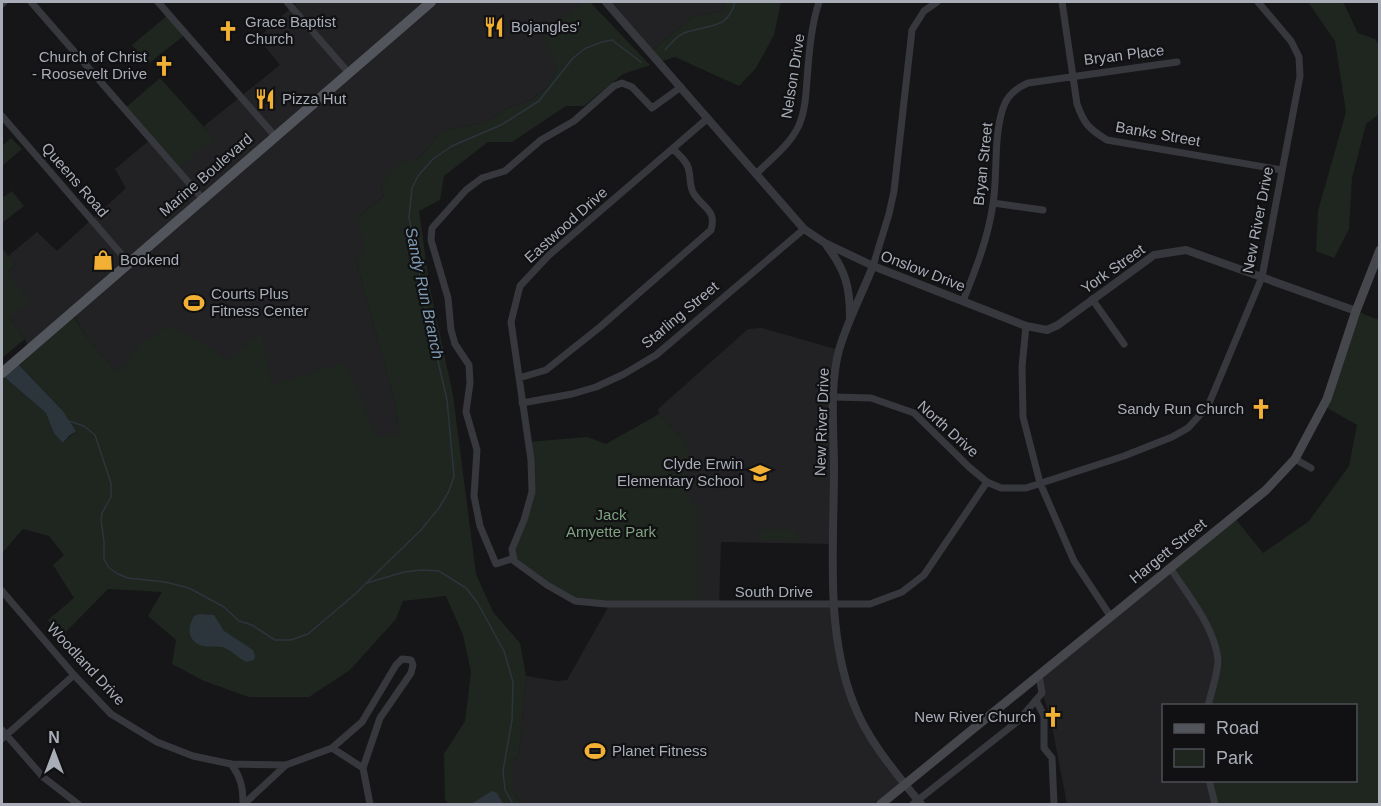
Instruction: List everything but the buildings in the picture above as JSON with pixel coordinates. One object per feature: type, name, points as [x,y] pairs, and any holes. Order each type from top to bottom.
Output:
[{"type":"main road","name":"Marine Boulevard","points":[[2,373],[430,2]]},
{"type":"main road","name":"Hargett Street","points":[[881,804],[1266,490],[1295,459],[1328,399],[1356,311],[1380,250]]},
{"type":"street","points":[[31,2],[202,198]]},
{"type":"street","points":[[158,2],[274,135]]},
{"type":"street","points":[[286,2],[348,72]]},
{"type":"street","name":"Onslow Drive","points":[[606,2],[804,229],[825,243],[873,266],[1026,326]]},
{"type":"street","name":"Nelson Drive","points":[[756,174],[791,139],[799,126],[805,106],[819,2]]},
{"type":"street","name":"New River Drive","points":[[917,803],[877,746],[854,704],[843,673],[836,638],[834,606],[834,397],[839,350],[873,266],[890,214],[912,30],[924,11],[937,2]]},
{"type":"street","name":"Banks Street","points":[[1062,2],[1077,104],[1083,120],[1091,130],[1107,140],[1282,170]]},
{"type":"street","name":"New River Drive","points":[[1040,483],[1172,437],[1188,428],[1208,406],[1262,277],[1300,76],[1299,57],[1291,41],[1258,2]]},
{"type":"street","name":"Bryan Place","points":[[1074,75],[1177,62]]},
{"type":"street","name":"Bryan Street","points":[[963,301],[985,246],[993,203],[999,124],[1008,97],[1028,83],[1074,75]]},
{"type":"street","points":[[514,560],[496,564],[480,526],[474,496],[477,450],[466,412],[470,384],[469,365],[455,344],[451,330],[448,298],[431,240],[432,228],[466,190],[482,178],[505,171],[541,140],[574,121],[615,86],[622,83],[632,87],[652,108],[681,87]]},
{"type":"street","name":"Queens Road","points":[[2,116],[128,262]]},
{"type":"street","name":"Eastwood Drive","points":[[514,560],[512,549],[525,520],[532,492],[531,460],[511,322],[520,286],[548,256],[708,118]]},
{"type":"street","points":[[519,378],[546,370],[600,327],[711,230],[714,221],[710,211],[694,194],[689,181],[690,170],[673,148]]},
{"type":"street","points":[[993,203],[1043,210]]},
{"type":"street","name":"Starling Street","points":[[522,403],[596,387],[656,355],[804,229]]},
{"type":"street","points":[[825,243],[846,277],[850,298],[850,322]]},
{"type":"street","name":"York Street","points":[[1026,326],[1047,330],[1058,325],[1154,255],[1186,250],[1356,311]]},
{"type":"street","points":[[1092,299],[1124,344]]},
{"type":"street","points":[[1026,326],[1022,367],[1023,417],[1040,483],[1074,561],[1112,617]]},
{"type":"street","name":"North Drive","points":[[834,397],[871,398],[914,413],[951,451],[987,482],[1001,488],[1026,488],[1040,483]]},
{"type":"street","points":[[1295,459],[1311,468]]},
{"type":"street","name":"South Drive","points":[[514,560],[547,585],[575,601],[606,604],[834,606],[870,604],[902,591],[924,575],[987,482]]},
{"type":"street","points":[[1171,569],[1198,612],[1215,646],[1218,662],[1208,704]]},
{"type":"street","name":"Woodland Drive","points":[[2,591],[74,675],[111,714],[157,742],[193,756],[231,764],[286,765],[332,748]]},
{"type":"street","points":[[363,768],[332,748],[362,722],[396,665],[402,659],[411,660],[411,673],[380,718],[363,768],[370,804]]},
{"type":"street","points":[[74,675],[3,735],[43,777],[78,804]]},
{"type":"street","points":[[917,803],[1018,720],[1042,693],[1040,675]]},
{"type":"street","points":[[1036,700],[1044,716],[1044,748],[1052,758],[1054,804]]},
{"type":"street","points":[[231,764],[242,785],[244,804]]},
{"type":"street","points":[[244,804],[286,765]]},
{"type":"street","points":[[1210,782],[1215,804]]},
{"type":"shaded area","points":[[297,2],[583,2],[558,70],[546,88],[532,100],[508,108],[486,122],[443,131],[419,158],[398,165],[381,184],[384,196],[357,218],[366,249],[356,260],[396,406],[399,437],[394,458],[116,372],[85,335],[72,312],[29,349],[25,339],[9,317],[7,272],[16,266],[8,256],[37,232],[57,251],[126,188],[115,169],[151,139],[213,138],[204,126],[280,65],[258,38]]},
{"type":"shaded area","points":[[606,2],[724,2],[723,11],[694,16],[650,52]]},
{"type":"shaded area","points":[[762,328],[839,350],[835,370],[834,544],[721,542],[719,604],[834,606],[853,704],[905,784],[881,804],[521,804],[512,791],[512,762],[519,753],[526,676],[557,681],[567,680],[610,604],[687,494],[687,443],[659,414],[658,409],[748,329]]},
{"type":"shaded area","points":[[15,361],[63,411],[76,431],[63,443],[54,433],[46,413],[2,375]]},
{"type":"shaded area","points":[[1171,569],[1210,633],[1218,662],[1208,704],[1162,704],[1162,782],[1209,782],[1215,804],[1067,804],[1050,716],[1039,675]]},
{"type":"shaded area","points":[[214,615],[224,631],[253,650],[254,660],[246,662],[225,648],[203,646],[194,641],[190,634],[190,625],[194,616]]},
{"type":"shaded area","points":[[492,791],[497,793],[503,804],[471,804]]},
{"type":"green space","points":[[583,2],[590,2],[650,65],[623,74],[584,106],[566,106],[512,142],[488,142],[444,176],[440,200],[419,211],[430,289],[453,395],[476,574],[493,612],[520,643],[526,676],[519,753],[512,762],[512,791],[521,804],[449,804],[445,800],[444,754],[465,721],[471,672],[463,635],[446,596],[403,601],[396,619],[350,670],[309,697],[249,697],[204,681],[172,664],[176,640],[148,616],[162,592],[108,589],[60,638],[48,620],[74,598],[53,565],[64,555],[49,536],[23,529],[2,553],[2,375],[46,413],[63,443],[76,431],[63,411],[15,361],[71,312],[85,335],[116,372],[127,363],[140,343],[170,326],[214,350],[227,361],[261,332],[272,385],[345,362],[376,435],[399,437],[396,406],[356,260],[365,249],[357,218],[384,196],[381,184],[398,164],[419,158],[443,131],[486,122],[508,108],[532,100],[546,88],[558,70],[543,37]]},
{"type":"green space","points":[[724,2],[781,2],[774,35],[756,68],[739,86],[675,57],[659,62],[650,52],[694,16],[723,11]]},
{"type":"green space","points":[[1308,2],[1343,2],[1358,33],[1375,39],[1379,45],[1379,114],[1366,124],[1352,178],[1349,229],[1334,258],[1316,251],[1318,211],[1346,112],[1335,41]]},
{"type":"green space","points":[[169,14],[186,34],[148,64],[132,45]]},
{"type":"green space","points":[[160,78],[214,138],[177,170],[124,109]]},
{"type":"green space","points":[[11,138],[22,149],[2,166],[2,146]]},
{"type":"green space","points":[[12,191],[24,206],[2,223],[2,198]]},
{"type":"green space","points":[[2,248],[16,266],[7,272],[29,300],[9,317],[25,339],[2,358]]},
{"type":"green space","points":[[1356,311],[1379,320],[1379,804],[1215,804],[1209,782],[1357,782],[1357,704],[1208,704],[1218,662],[1210,633],[1171,569],[1234,517],[1263,553],[1309,521],[1349,466],[1357,425],[1324,406]]},
{"type":"green space","name":"Jack Amyette Park","points":[[659,414],[687,443],[687,494],[697,509],[697,605],[575,601],[514,561],[512,549],[532,492],[528,442],[587,437],[606,444]]},
{"type":"green space","points":[[759,529],[797,530],[797,541],[759,540]]},
{"type":"waterway","name":"Sandy Run Branch","points":[[665,50],[682,34],[715,25],[727,18],[735,2]]},
{"type":"waterway","name":"Sandy Run Branch","points":[[69,421],[84,426],[95,435],[111,483],[111,497],[102,513],[101,520],[104,559],[109,568],[128,578],[165,582],[189,588],[224,607],[239,621],[252,625],[275,640],[291,640],[308,634],[354,595],[421,530],[439,508],[449,491],[454,476],[447,400],[434,335],[426,309],[409,217],[412,188],[418,176],[433,159],[452,146],[501,125],[539,101],[573,58],[586,48],[612,40],[641,62]]},
{"type":"waterway","points":[[367,583],[404,572],[439,571],[466,588],[477,602],[504,651],[513,682],[512,720],[503,771],[505,790],[513,804]]},
{"type":"place","name":"Bojangles'","points":[[494,27]]},
{"type":"place","name":"Grace Baptist Church","points":[[228,31]]},
{"type":"place","name":"Church of Christ - Roosevelt Drive","points":[[164,66]]},
{"type":"place","name":"Pizza Hut","points":[[265,99]]},
{"type":"place","name":"Bookend","points":[[103,260]]},
{"type":"place","name":"Courts Plus Fitness Center","points":[[194,303]]},
{"type":"place","name":"Sandy Run Church","points":[[1261,409]]},
{"type":"place","name":"Clyde Erwin Elementary School","points":[[760,473]]},
{"type":"place","name":"New River Church","points":[[1053,717]]},
{"type":"place","name":"Planet Fitness","points":[[595,751]]}]
